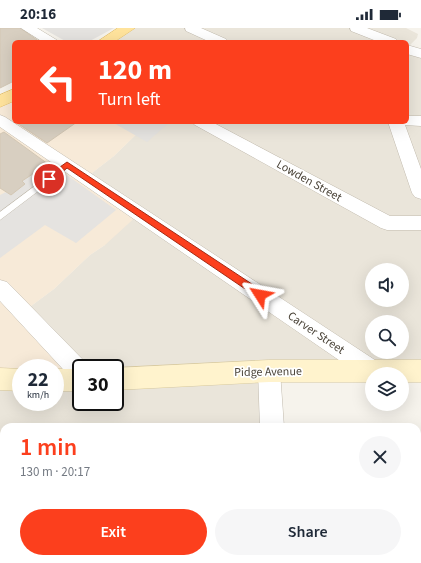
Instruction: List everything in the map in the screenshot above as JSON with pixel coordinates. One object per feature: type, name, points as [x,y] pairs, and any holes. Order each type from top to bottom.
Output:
[{"type":"main road","points":[[107,40],[128,28]]},
{"type":"main road","points":[[0,102],[12,95]]},
{"type":"street","points":[[27,28],[49,40]]},
{"type":"street","points":[[191,28],[217,40]]},
{"type":"street","points":[[356,28],[386,40]]},
{"type":"street","points":[[409,49],[421,54]]},
{"type":"street","name":"Carver Street","points":[[0,120],[367,367]]},
{"type":"street","points":[[409,121],[421,121]]},
{"type":"street","name":"Lowden Street","points":[[204,124],[387,223],[421,223]]},
{"type":"street","points":[[397,124],[421,193]]},
{"type":"street","points":[[0,288],[72,364]]},
{"type":"street","points":[[269,371],[272,423]]},
{"type":"street","name":"Pidge Avenue","points":[[124,379],[269,371],[365,371]]},
{"type":"street","name":"Pidge Avenue","points":[[409,371],[421,371]]},
{"type":"street","points":[[0,379],[12,380]]},
{"type":"lane","points":[[0,217],[67,165]]},
{"type":"shaded area","points":[[42,28],[114,28],[92,40],[63,40]]},
{"type":"shaded area","points":[[130,28],[406,28],[418,34],[417,38],[409,46],[409,40],[109,40]]},
{"type":"shaded area","points":[[409,47],[421,53],[421,375],[409,375],[409,367],[365,367],[365,375],[268,376],[272,423],[0,423],[0,377],[12,377],[12,411],[64,411],[64,378],[72,377],[72,411],[124,411],[124,359],[73,359],[27,309],[54,289],[90,255],[105,245],[88,176],[114,156],[147,124],[409,124]]},
{"type":"shaded area","points":[[12,96],[12,124],[147,124],[114,156],[88,176],[139,214],[105,245],[90,255],[54,289],[27,309],[72,361],[72,373],[64,376],[64,359],[12,359],[12,377],[0,377],[0,103]]},
{"type":"shaded area","points":[[116,124],[168,124],[147,142]]},
{"type":"shaded area","points":[[50,163],[116,210],[76,243],[45,225],[0,258],[0,195],[6,192],[11,195],[25,184],[22,181]]},
{"type":"building","points":[[0,28],[20,28],[37,40],[12,40],[12,82],[0,88]]},
{"type":"building","points":[[18,124],[74,124],[47,143]]},
{"type":"building","points":[[4,132],[48,164],[22,181],[25,184],[11,195],[0,188],[0,134]]},
{"type":"route","points":[[49,179],[67,165],[148,218],[260,295]]}]
